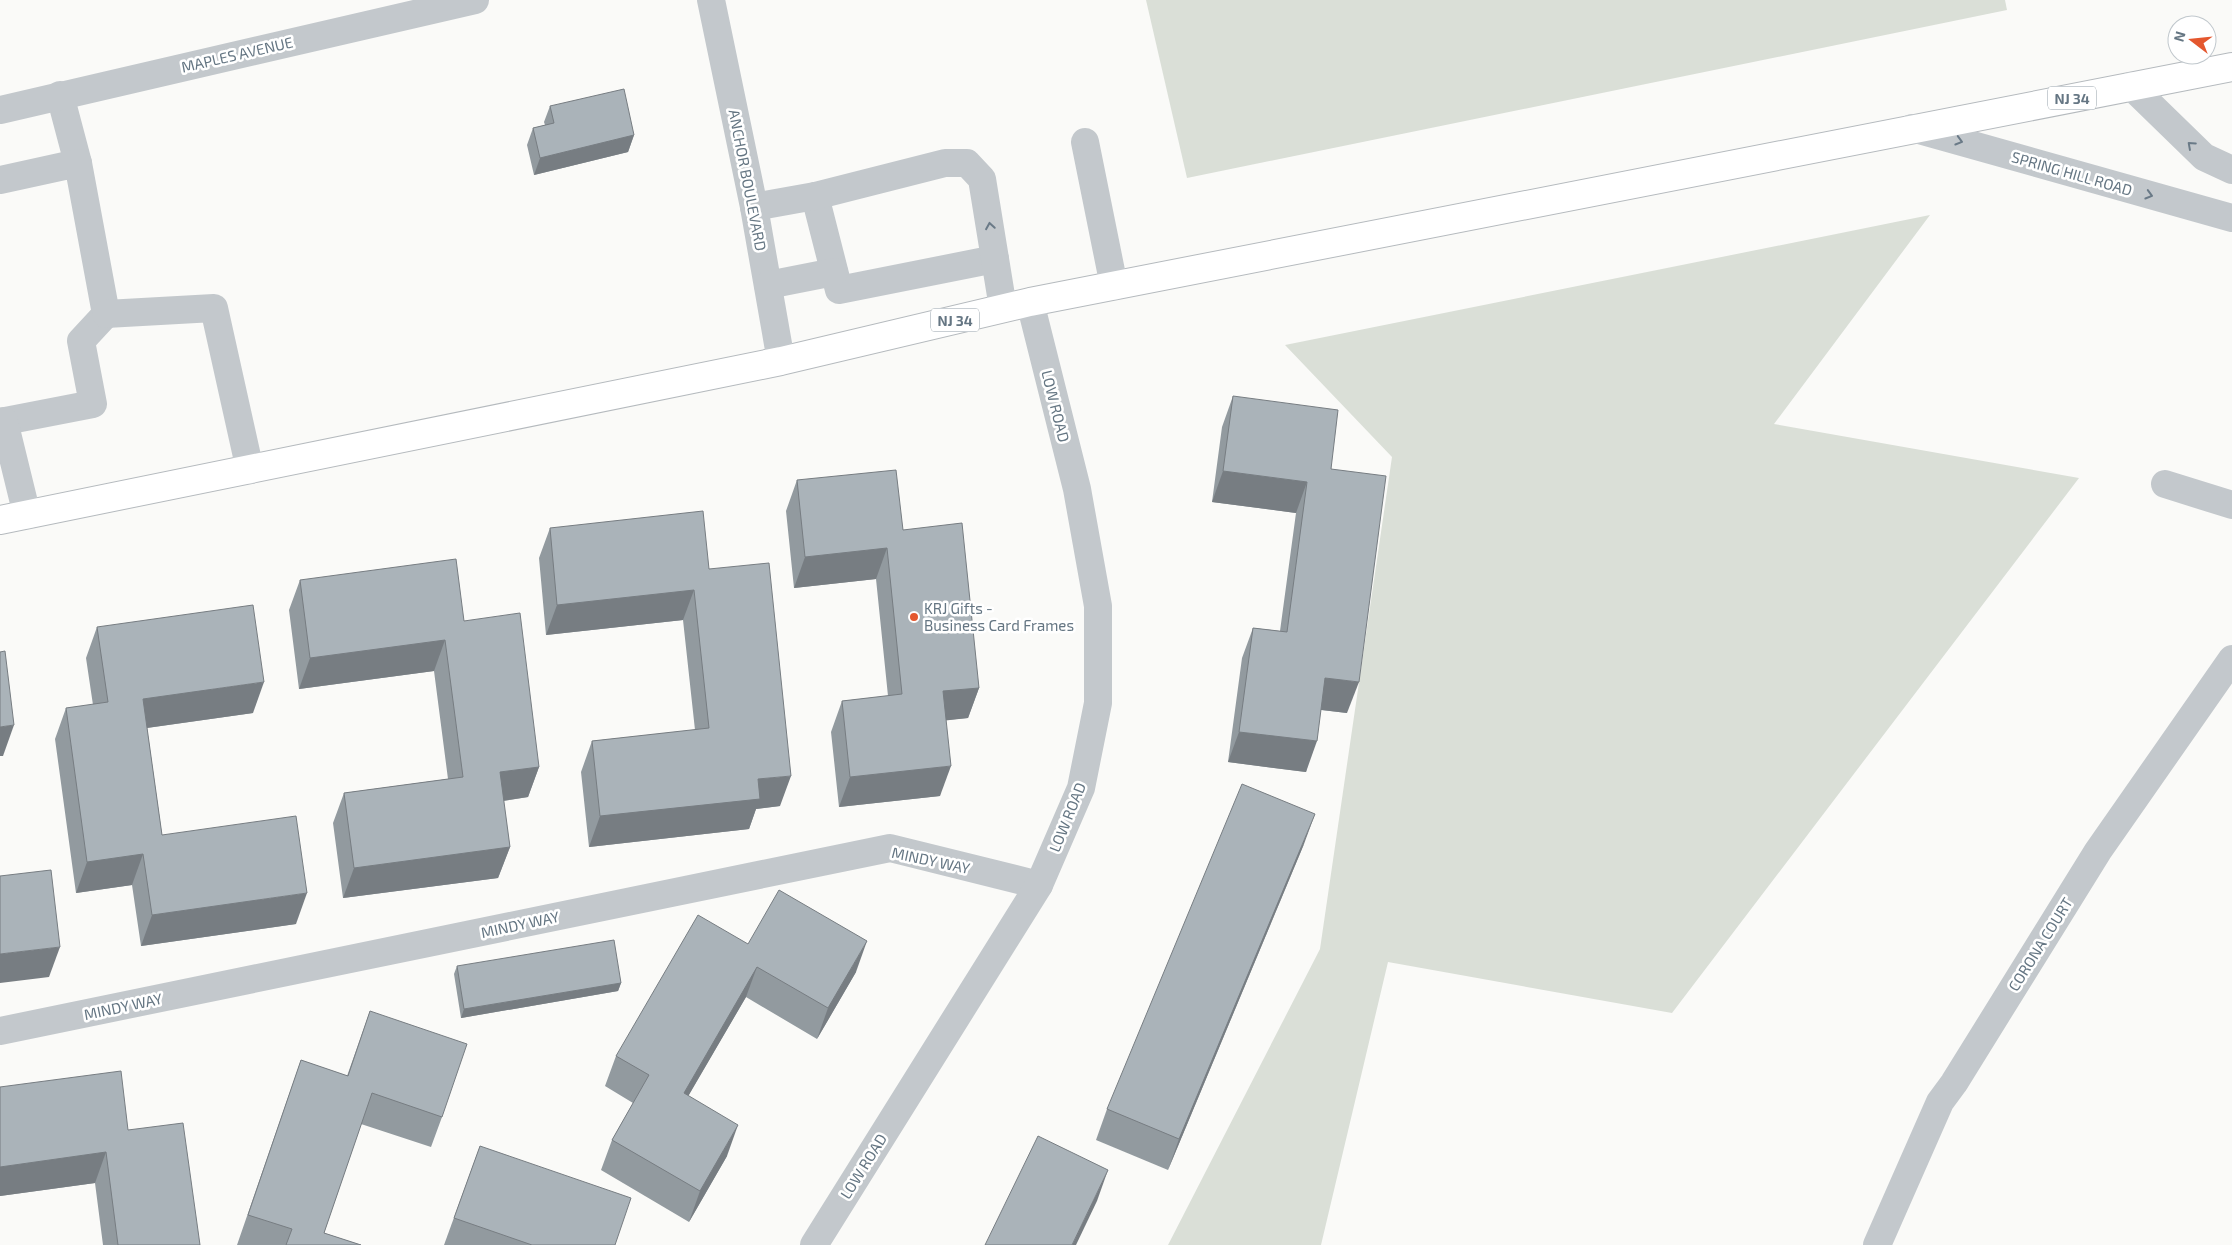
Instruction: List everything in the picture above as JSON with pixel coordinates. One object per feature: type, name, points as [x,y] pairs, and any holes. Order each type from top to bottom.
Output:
[{"type":"main road","name":"NJ 34","points":[[0,520],[781,361],[1030,302],[1912,128],[2232,67]]},
{"type":"street","name":"MAPLES AVENUE","points":[[0,110],[475,0]]},
{"type":"street","name":"ANCHOR BOULEVARD","points":[[711,0],[754,207],[781,361]]},
{"type":"street","points":[[2130,86],[2204,157],[2232,170]]},
{"type":"street","points":[[60,95],[78,163],[106,314]]},
{"type":"street","name":"SPRING HILL ROAD","points":[[1912,128],[2232,218]]},
{"type":"street","points":[[1085,142],[1114,286]]},
{"type":"street","points":[[0,180],[78,163]]},
{"type":"street","points":[[754,207],[815,196],[945,163],[967,163],[982,179],[1003,308]]},
{"type":"street","points":[[815,196],[839,290],[995,259]]},
{"type":"street","points":[[768,285],[834,272]]},
{"type":"street","name":"LOW ROAD","points":[[814,1245],[1039,884],[1081,788],[1098,703],[1098,606],[1077,488],[1030,302]]},
{"type":"street","points":[[27,515],[2,421],[93,404],[80,341],[106,314],[214,308],[250,470]]},
{"type":"street","points":[[2165,484],[2232,505]]},
{"type":"street","name":"CORONA COURT","points":[[1877,1245],[1940,1102],[1954,1083],[2098,851],[2232,659]]},
{"type":"street","name":"MINDY WAY","points":[[0,1031],[890,848],[1039,884]]},
{"type":"shaded area","points":[[1146,0],[2005,0],[2007,10],[1187,178]]},
{"type":"shaded area","points":[[1930,215],[1774,424],[2079,478],[1672,1013],[1388,962],[1321,1245],[1168,1245],[1320,949],[1392,457],[1285,345]]},
{"type":"building","points":[[624,89],[634,135],[540,158],[533,128],[554,123],[550,106]]},
{"type":"building","points":[[1233,396],[1338,410],[1331,469],[1386,476],[1359,682],[1325,678],[1317,741],[1239,732],[1253,628],[1287,632],[1307,482],[1223,471]]},
{"type":"building","points":[[896,470],[903,530],[962,523],[979,688],[943,691],[951,766],[850,777],[842,701],[902,694],[887,548],[805,557],[797,480]]},
{"type":"building","points":[[703,511],[709,569],[769,563],[791,776],[758,779],[760,799],[600,816],[592,741],[709,728],[694,590],[557,605],[550,528]]},
{"type":"building","points":[[456,559],[464,621],[520,613],[539,767],[500,772],[510,847],[354,868],[344,793],[463,777],[445,640],[310,658],[300,580]]},
{"type":"building","points":[[253,605],[264,682],[143,699],[162,835],[296,816],[307,893],[152,915],[143,854],[87,862],[66,708],[108,702],[97,627]]},
{"type":"building","points":[[5,651],[14,725],[0,727],[0,652]]},
{"type":"building","points":[[1242,784],[1315,814],[1179,1139],[1107,1109]]},
{"type":"building","points":[[51,870],[60,947],[0,954],[0,876]]},
{"type":"building","points":[[779,890],[867,941],[828,1008],[757,967],[684,1093],[738,1125],[700,1191],[612,1140],[649,1075],[616,1056],[698,915],[748,944]]},
{"type":"building","points":[[614,940],[621,983],[464,1009],[457,966]]},
{"type":"building","points":[[370,1011],[467,1044],[442,1117],[372,1093],[324,1233],[361,1245],[286,1245],[292,1229],[248,1215],[301,1060],[348,1076]]},
{"type":"building","points":[[121,1071],[128,1130],[183,1123],[200,1245],[118,1245],[106,1152],[0,1167],[0,1087]]},
{"type":"building","points":[[1038,1136],[1108,1170],[1072,1245],[985,1245]]},
{"type":"building","points":[[480,1146],[631,1198],[615,1245],[532,1245],[454,1218]]},
{"type":"place","name":"KRJ Gifts - Business Card Frames","points":[[914,617]]}]
